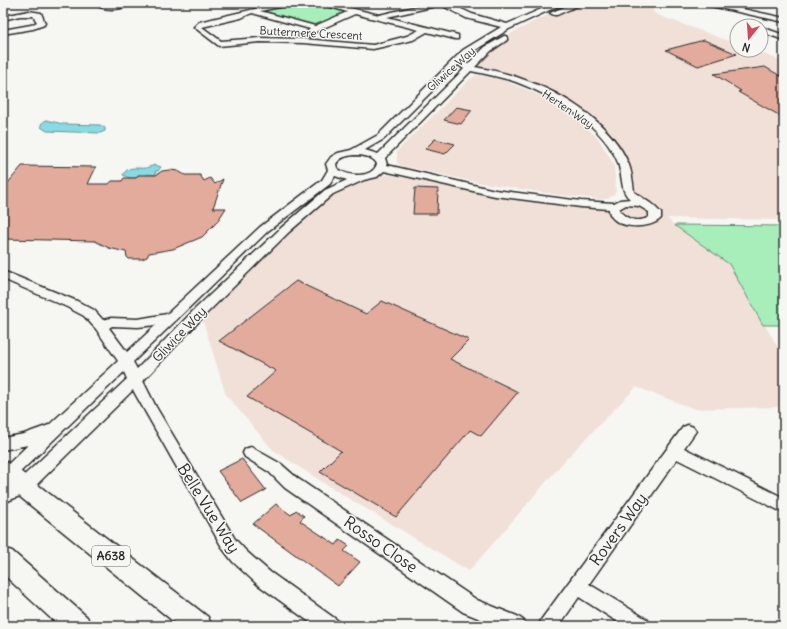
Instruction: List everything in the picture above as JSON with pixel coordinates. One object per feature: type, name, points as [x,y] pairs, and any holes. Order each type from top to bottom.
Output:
[{"type":"highway","name":"A638","points":[[8,481],[199,626]]},
{"type":"highway","points":[[3,559],[78,626]]},
{"type":"street","points":[[99,4],[110,7],[129,3]]},
{"type":"street","name":"Buttermere Crescent","points":[[290,3],[251,11],[238,16],[202,24],[198,27],[219,44],[260,40],[303,41],[373,47],[410,38],[425,30]]},
{"type":"street","name":"Buttermere Crescent","points":[[322,3],[455,37]]},
{"type":"street","points":[[339,7],[348,3]]},
{"type":"street","points":[[379,18],[389,14],[442,3],[469,16],[508,26]]},
{"type":"street","name":"Gliwice Way","points":[[8,481],[134,380],[199,313],[297,219],[329,192],[360,178],[376,173],[380,163],[488,49],[512,33],[541,18],[580,3]]},
{"type":"street","points":[[706,3],[763,17],[784,20]]},
{"type":"street","name":"Gliwice Way","points":[[8,481],[56,428],[264,229],[326,182],[334,171],[331,167],[335,158],[354,152],[381,137],[466,52],[508,26],[556,4]]},
{"type":"street","points":[[251,11],[316,28]]},
{"type":"street","points":[[303,41],[308,34],[316,28],[355,11]]},
{"type":"street","points":[[3,18],[25,13],[33,14],[38,15],[41,23],[33,27],[3,32]]},
{"type":"street","points":[[769,31],[784,38]]},
{"type":"street","name":"Herten Way","points":[[459,58],[459,62],[469,68],[526,84],[568,106],[591,122],[609,140],[622,160],[629,193]]},
{"type":"street","name":"Herten Way","points":[[441,76],[459,69],[469,68]]},
{"type":"street","points":[[354,152],[373,155],[380,163],[495,193],[617,208],[632,202],[643,204]]},
{"type":"street","points":[[334,171],[346,177],[360,178]]},
{"type":"street","points":[[629,193],[643,204],[653,209],[655,218],[650,222],[640,224],[632,223],[625,221],[617,208],[629,193]]},
{"type":"street","name":"Belle Vue Way","points":[[3,275],[72,304],[89,313],[101,326],[126,362],[134,380],[229,544],[240,557],[267,581],[330,626]]},
{"type":"street","points":[[101,326],[111,322],[138,323],[199,313]]},
{"type":"street","points":[[3,444],[26,440],[56,428]]},
{"type":"street","name":"Rovers Way","points":[[548,626],[688,431]]},
{"type":"street","points":[[675,451],[784,506]]},
{"type":"street","name":"Rosso Close","points":[[250,454],[276,468],[291,483],[470,606],[482,612],[509,621],[516,626]]},
{"type":"street","points":[[577,586],[640,626]]},
{"type":"shaded area","points":[[582,3],[651,3],[654,13],[660,16],[729,41],[729,58],[769,58],[769,56],[784,62],[784,220],[667,218],[674,225],[729,264],[784,358],[784,407],[695,409],[636,387],[566,459],[469,571],[327,485],[273,450],[226,395],[205,327],[199,313],[297,219],[347,177],[377,173],[517,196],[616,206],[636,202],[624,165],[591,122],[527,83],[469,67],[488,49],[512,33],[541,18]]},
{"type":"shaded area","points":[[476,75],[500,79],[547,98],[582,123],[598,138],[614,165],[616,192],[608,199],[559,195],[476,182],[402,166],[397,163],[397,151],[469,80]]},
{"type":"green space","points":[[297,3],[314,4],[345,11],[345,13],[315,26],[259,11]]},
{"type":"green space","points":[[674,225],[784,226],[784,325],[763,325],[729,264]]},
{"type":"water","points":[[46,120],[63,124],[100,125],[105,128],[105,131],[100,133],[47,131],[41,127],[41,124]]},
{"type":"water","points":[[155,165],[161,167],[158,171],[155,171],[156,175],[148,174],[140,178],[130,178],[123,175],[127,170],[133,168],[146,168]]},
{"type":"building","points":[[704,40],[729,51],[729,56],[698,66],[666,50]]},
{"type":"building","points":[[765,67],[784,78],[784,118],[738,92],[741,91],[714,74]]},
{"type":"building","points":[[456,107],[472,110],[461,124],[444,120]]},
{"type":"building","points":[[435,139],[455,144],[445,154],[425,149]]},
{"type":"building","points":[[22,166],[96,167],[88,184],[109,184],[112,181],[122,181],[124,178],[136,178],[138,175],[156,175],[162,171],[170,170],[178,171],[185,175],[200,175],[204,181],[210,178],[215,184],[223,179],[213,208],[226,208],[217,222],[202,237],[173,249],[149,253],[147,257],[142,259],[129,259],[126,252],[109,248],[95,241],[3,239],[3,189]]},
{"type":"building","points":[[415,188],[438,189],[437,214],[413,214]]},
{"type":"building","points":[[296,281],[366,314],[382,301],[469,340],[450,359],[518,392],[481,436],[470,430],[396,517],[320,472],[341,451],[247,397],[276,371],[219,341]]},
{"type":"building","points":[[242,459],[266,490],[242,503],[218,471]]},
{"type":"building","points":[[276,504],[291,515],[296,510],[304,516],[300,521],[336,545],[340,540],[349,546],[344,551],[360,562],[338,586],[253,524]]}]
